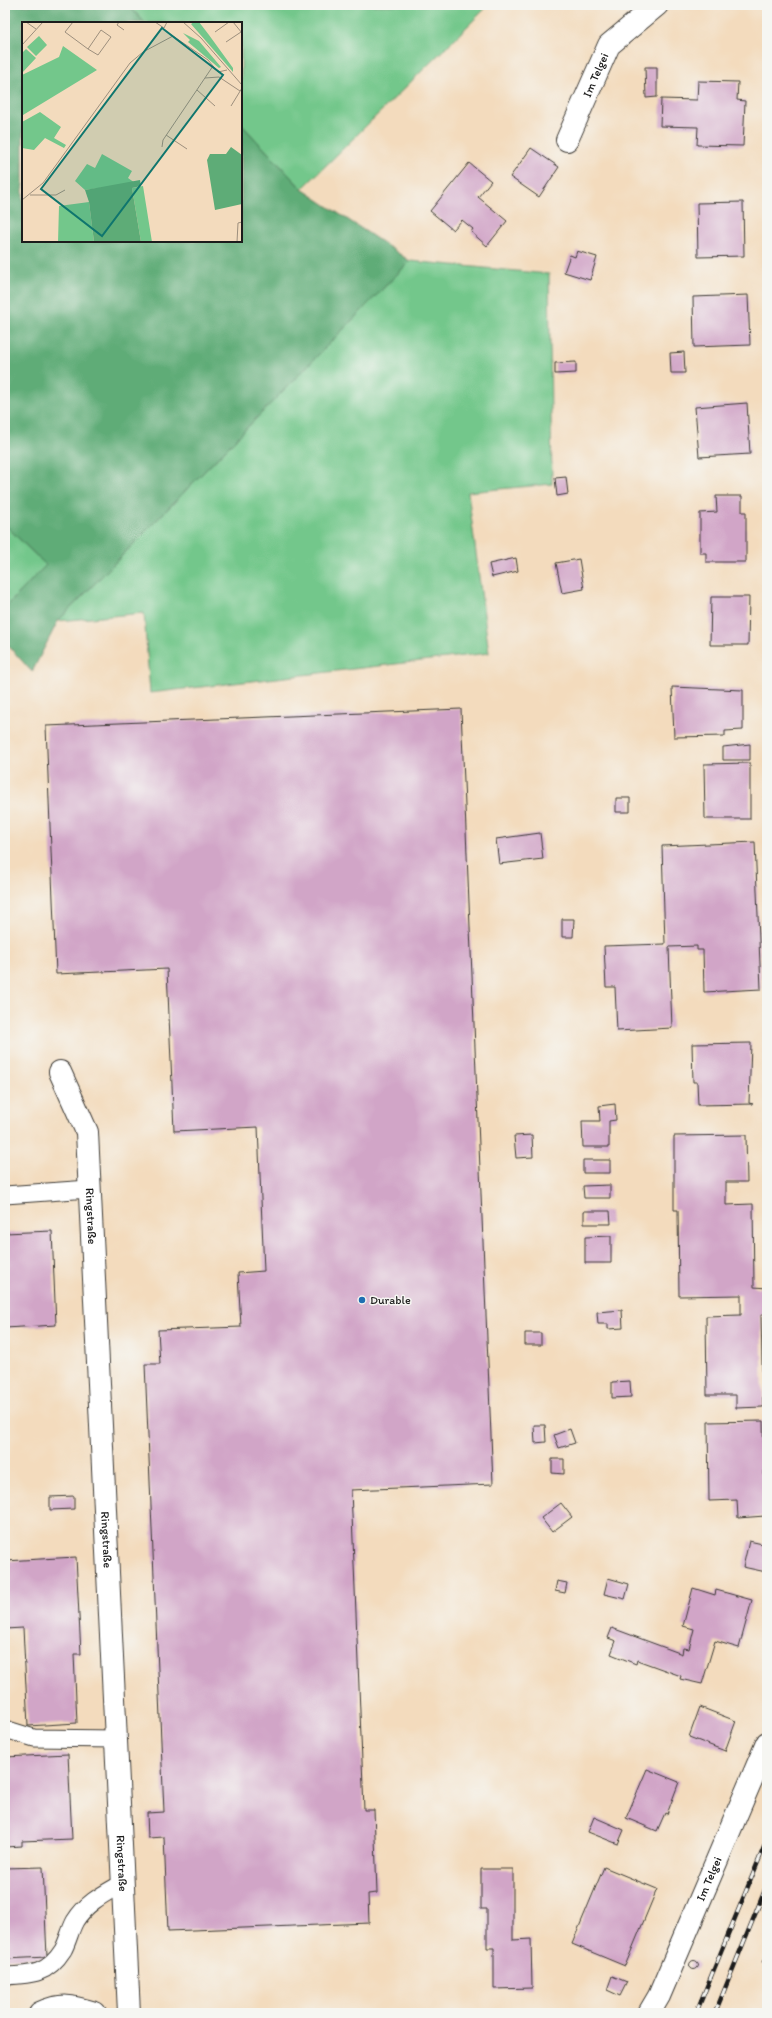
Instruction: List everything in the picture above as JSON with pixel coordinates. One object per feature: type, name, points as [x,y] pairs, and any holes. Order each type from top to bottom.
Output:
[{"type":"street","name":"Im Telgei","points":[[567,140],[609,45],[658,5]]},
{"type":"street","name":"Ringstraße","points":[[60,1072],[87,1132],[129,2013]]},
{"type":"street","name":"Im Telgei","points":[[649,2013],[659,1996],[767,1743]]},
{"type":"street","points":[[40,2013],[55,2006],[76,2007],[95,2013]]},
{"type":"lane","points":[[5,1195],[89,1189]]},
{"type":"lane","points":[[5,1729],[34,1738],[116,1739]]},
{"type":"lane","points":[[5,1976],[28,1975],[50,1968],[63,1949],[75,1921],[93,1900],[123,1883]]},
{"type":"path","points":[[762,1961],[767,1963]]},
{"type":"green space","points":[[5,5],[128,5],[144,22],[22,22],[22,242],[242,242],[242,125],[302,189],[410,261],[58,621],[32,672],[5,642],[5,608],[46,565],[5,525]]},
{"type":"green space","points":[[128,5],[489,5],[302,189],[242,125],[242,22],[144,22]]},
{"type":"green space","points":[[410,261],[549,274],[552,484],[468,492],[489,653],[150,693],[144,613],[58,621]]},
{"type":"green space","points":[[5,525],[46,565],[5,608]]},
{"type":"building","points":[[645,67],[657,67],[657,97],[646,98]]},
{"type":"building","points":[[698,81],[738,82],[737,100],[745,101],[743,146],[697,145],[698,127],[660,126],[661,99],[697,100]]},
{"type":"building","points":[[531,148],[559,167],[539,197],[510,177]]},
{"type":"building","points":[[469,163],[491,181],[478,197],[507,221],[487,246],[471,232],[473,229],[462,220],[453,230],[430,211]]},
{"type":"building","points":[[743,202],[744,256],[698,257],[697,203]]},
{"type":"building","points":[[577,251],[597,257],[590,280],[564,272],[570,255],[575,257]]},
{"type":"building","points":[[748,295],[750,345],[694,347],[693,297]]},
{"type":"building","points":[[684,352],[685,373],[671,373],[670,353]]},
{"type":"building","points":[[576,362],[576,373],[555,374],[555,363]]},
{"type":"building","points":[[747,403],[750,454],[699,457],[695,407]]},
{"type":"building","points":[[566,477],[568,494],[557,496],[555,478]]},
{"type":"building","points":[[716,496],[742,496],[742,512],[746,512],[746,562],[706,562],[706,553],[700,553],[700,513],[717,512]]},
{"type":"building","points":[[516,558],[518,571],[492,577],[489,564]]},
{"type":"building","points":[[579,559],[584,589],[562,593],[556,563]]},
{"type":"building","points":[[711,597],[749,597],[748,645],[710,645]]},
{"type":"building","points":[[672,687],[743,690],[743,730],[725,731],[725,736],[674,737]]},
{"type":"building","points":[[461,709],[493,1484],[351,1490],[364,1810],[374,1810],[377,1893],[368,1894],[369,1923],[168,1931],[164,1837],[148,1838],[147,1813],[164,1812],[145,1364],[160,1364],[158,1330],[241,1327],[238,1273],[264,1271],[258,1127],[174,1131],[167,969],[56,974],[46,726]]},
{"type":"building","points":[[750,744],[750,760],[723,760],[723,747]]},
{"type":"building","points":[[750,763],[750,819],[705,819],[704,764]]},
{"type":"building","points":[[616,798],[630,798],[630,812],[616,812]]},
{"type":"building","points":[[540,833],[543,859],[499,864],[496,839]]},
{"type":"building","points":[[755,842],[761,989],[704,992],[703,950],[697,950],[697,946],[669,947],[672,1028],[617,1031],[615,987],[606,987],[604,946],[665,944],[662,846]]},
{"type":"building","points":[[562,919],[574,919],[573,937],[562,937]]},
{"type":"building","points":[[751,1043],[749,1103],[753,1104],[698,1105],[697,1082],[693,1082],[692,1044]]},
{"type":"building","points":[[615,1104],[616,1120],[609,1121],[609,1147],[583,1147],[582,1121],[600,1121],[599,1106]]},
{"type":"building","points":[[532,1135],[533,1157],[516,1158],[514,1136]]},
{"type":"building","points":[[746,1135],[747,1182],[726,1182],[726,1205],[753,1204],[754,1287],[767,1288],[767,1315],[761,1315],[763,1407],[736,1408],[736,1395],[707,1395],[706,1316],[741,1315],[741,1295],[679,1296],[678,1210],[674,1210],[674,1136]]},
{"type":"building","points":[[583,1160],[610,1160],[610,1173],[583,1173]]},
{"type":"building","points":[[610,1185],[610,1198],[584,1198],[583,1186]]},
{"type":"building","points":[[584,1211],[610,1211],[611,1224],[584,1224]]},
{"type":"building","points":[[52,1231],[56,1325],[5,1328],[5,1233]]},
{"type":"building","points":[[611,1236],[611,1263],[585,1263],[585,1237]]},
{"type":"building","points":[[622,1310],[623,1328],[608,1329],[608,1324],[598,1324],[597,1312]]},
{"type":"building","points":[[525,1333],[541,1333],[541,1345],[525,1345]]},
{"type":"building","points":[[630,1381],[631,1397],[612,1398],[612,1382]]},
{"type":"building","points":[[763,1421],[765,1516],[738,1518],[737,1500],[709,1501],[708,1422]]},
{"type":"building","points":[[534,1425],[545,1425],[546,1442],[535,1443]]},
{"type":"building","points":[[570,1429],[575,1443],[559,1448],[554,1435]]},
{"type":"building","points":[[552,1459],[564,1459],[564,1474],[552,1473]]},
{"type":"building","points":[[74,1496],[74,1509],[50,1510],[50,1497]]},
{"type":"building","points":[[561,1503],[572,1517],[552,1532],[541,1518]]},
{"type":"building","points":[[749,1541],[767,1545],[766,1572],[743,1567]]},
{"type":"building","points":[[76,1557],[81,1654],[74,1654],[77,1723],[28,1726],[23,1628],[5,1629],[5,1561]]},
{"type":"building","points":[[608,1578],[629,1584],[625,1599],[604,1594]]},
{"type":"building","points":[[557,1581],[567,1583],[565,1593],[555,1591]]},
{"type":"building","points":[[693,1588],[715,1595],[716,1590],[752,1600],[739,1648],[715,1641],[702,1684],[680,1679],[681,1676],[637,1660],[636,1664],[611,1654],[616,1641],[608,1638],[612,1628],[682,1654],[683,1648],[689,1649],[694,1629],[683,1626]]},
{"type":"building","points":[[700,1707],[736,1721],[725,1751],[689,1737]]},
{"type":"building","points":[[68,1754],[72,1839],[22,1841],[22,1846],[5,1847],[5,1757]]},
{"type":"building","points":[[647,1769],[679,1782],[667,1814],[665,1813],[657,1831],[626,1818]]},
{"type":"building","points":[[594,1817],[624,1830],[618,1844],[588,1832]]},
{"type":"building","points":[[43,1867],[47,1957],[5,1959],[5,1868]]},
{"type":"building","points":[[604,1867],[657,1889],[625,1966],[572,1944]]},
{"type":"building","points":[[481,1869],[513,1869],[513,1940],[531,1939],[532,1988],[494,1989],[494,1948],[487,1948],[487,1909],[481,1909]]},
{"type":"building","points":[[692,1961],[696,1961],[698,1965],[696,1969],[692,1969],[690,1967],[690,1963]]},
{"type":"building","points":[[612,1976],[627,1982],[620,1996],[607,1990]]},
{"type":"railway","points":[[696,2013],[767,1840]]},
{"type":"railway","points":[[715,2013],[767,1885]]},
{"type":"place","name":"Durable","points":[[362,1300]]}]
